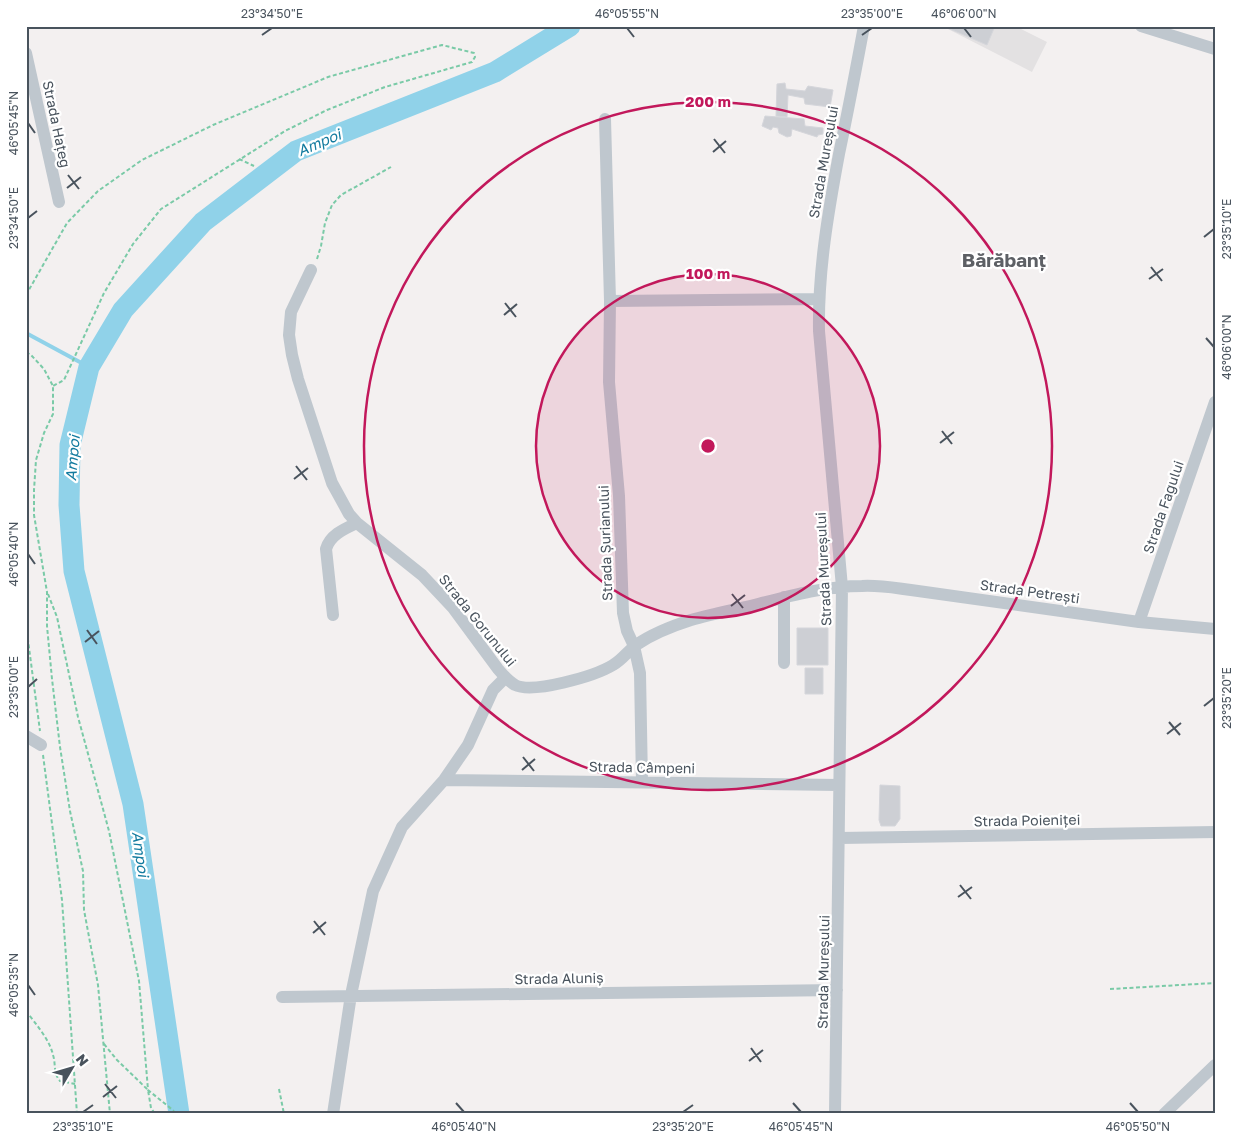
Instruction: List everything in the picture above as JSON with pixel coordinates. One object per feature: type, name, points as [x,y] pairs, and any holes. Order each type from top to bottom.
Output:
[{"type":"street","name":"Strada Mureșului","points":[[835,1114],[842,587],[820,331],[819,299],[822,257],[831,197],[864,26]]},
{"type":"street","points":[[1141,26],[1215,49]]},
{"type":"street","name":"Strada Hațeg","points":[[26,53],[59,202]]},
{"type":"street","name":"Strada Șurianului","points":[[605,119],[610,301],[609,382],[620,496],[623,613],[627,631],[634,646],[640,673],[642,782]]},
{"type":"street","name":"Strada Gorunului","points":[[311,270],[292,312],[289,335],[292,355],[332,483],[344,506],[357,523],[422,575],[453,608],[505,678],[515,685],[530,688],[571,681],[603,671],[616,664],[634,646],[664,630],[691,620],[784,597],[842,587]]},
{"type":"street","points":[[610,301],[819,299]]},
{"type":"street","name":"Strada Fagului","points":[[1139,622],[1215,402]]},
{"type":"street","points":[[333,615],[326,549],[328,542],[335,535],[357,523]]},
{"type":"street","name":"Strada Petrești","points":[[842,587],[877,586],[1139,622],[1215,629]]},
{"type":"street","points":[[784,597],[784,663]]},
{"type":"street","points":[[333,1114],[351,995],[373,891],[394,841],[402,827],[444,780],[468,745],[493,690],[505,678]]},
{"type":"street","points":[[26,736],[41,745]]},
{"type":"street","name":"Strada Câmpeni","points":[[444,780],[838,785]]},
{"type":"street","name":"Strada Poieniței","points":[[840,838],[1215,832]]},
{"type":"street","name":"Strada Aluniș","points":[[282,996],[837,990]]},
{"type":"street","points":[[1164,1114],[1215,1065]]},
{"type":"path","points":[[26,295],[67,223],[98,191],[142,160],[213,125],[328,77],[442,45],[474,53],[475,57],[472,62],[385,87],[327,110],[285,131],[161,209],[133,244],[109,285],[64,380],[53,386]]},
{"type":"path","points":[[239,159],[254,166]]},
{"type":"path","points":[[311,270],[318,256],[325,223],[332,205],[341,195],[391,167]]},
{"type":"path","points":[[26,352],[44,369],[53,386],[53,414],[44,433],[36,460],[34,515],[47,592],[50,653],[58,728],[70,812],[83,871],[84,910],[98,985],[110,1114]]},
{"type":"path","points":[[47,592],[57,617],[78,717],[91,761],[112,848],[139,981],[148,1090],[154,1114]]},
{"type":"path","points":[[26,626],[62,900],[77,1114]]},
{"type":"path","points":[[1110,989],[1215,983]]},
{"type":"path","points":[[26,1011],[39,1028],[53,1054],[56,1075],[60,1081],[75,1084]]},
{"type":"path","points":[[104,1044],[117,1060],[148,1090],[174,1111]]},
{"type":"path","points":[[279,1089],[284,1114]]},
{"type":"shaded area","points":[[942,26],[1015,26],[1047,42],[1032,72]]},
{"type":"building","points":[[943,26],[995,26],[987,45]]},
{"type":"building","points":[[785,83],[786,89],[805,91],[808,86],[833,90],[830,107],[805,104],[804,98],[788,95],[787,117],[776,116],[777,84]]},
{"type":"building","points":[[765,116],[804,119],[805,126],[823,128],[823,134],[817,137],[792,129],[791,136],[787,137],[779,133],[778,128],[773,127],[771,130],[762,126]]},
{"type":"building","points":[[797,628],[828,628],[828,665],[797,665]]},
{"type":"building","points":[[805,668],[823,668],[823,694],[805,694]]},
{"type":"building","points":[[880,785],[900,786],[900,819],[895,826],[881,826],[879,820]]},
{"type":"waterway","name":"Ampoi","points":[[179,1114],[133,804],[74,571],[69,505],[70,445],[89,367],[123,310],[203,222],[296,151],[495,72],[570,26]]},
{"type":"waterway","points":[[26,333],[89,367]]},
{"type":"district","name":"Bărăbanț","points":[[1004,259]]}]
